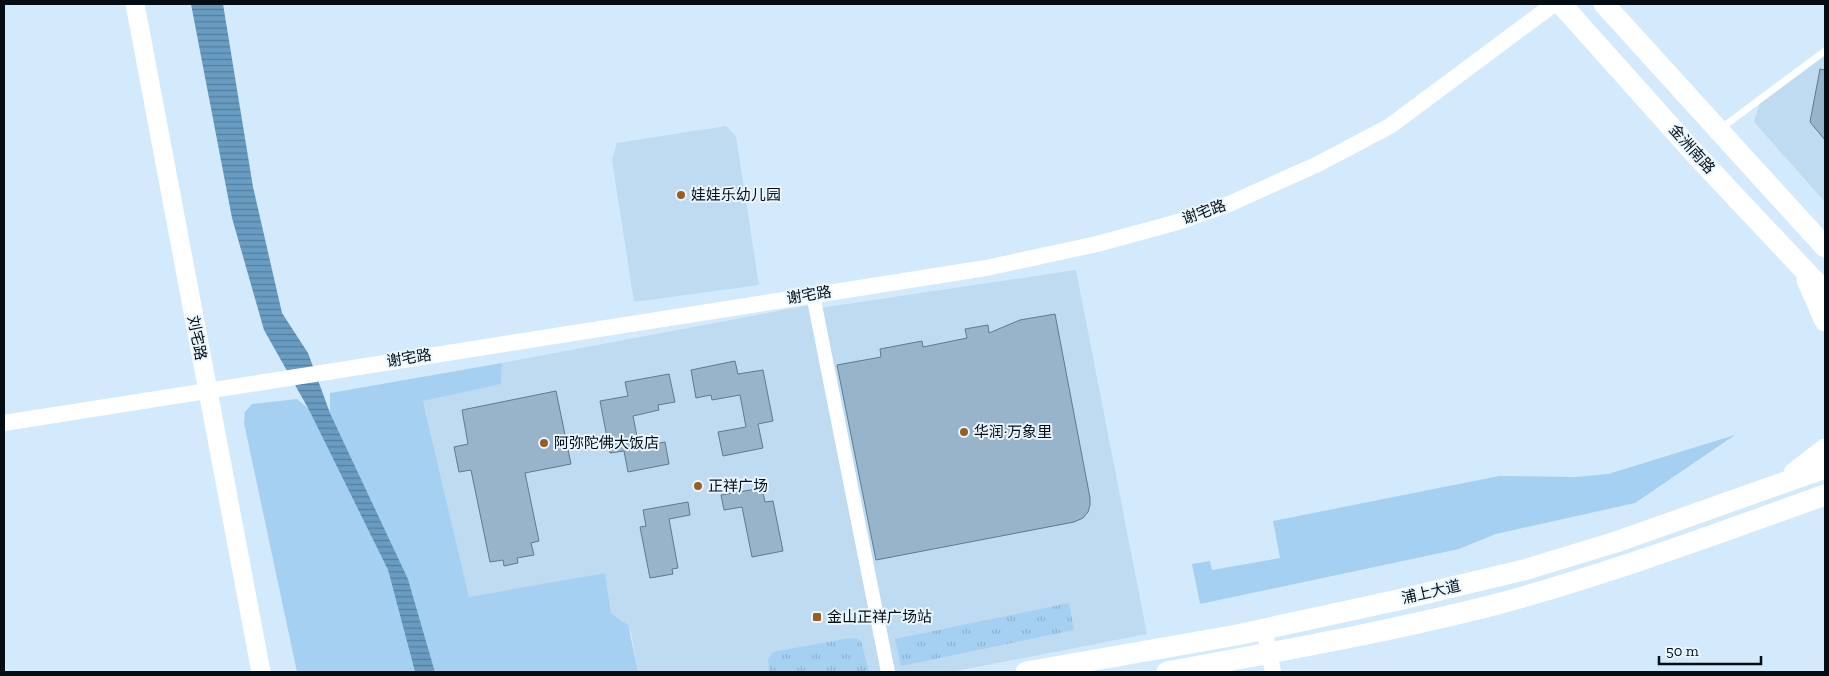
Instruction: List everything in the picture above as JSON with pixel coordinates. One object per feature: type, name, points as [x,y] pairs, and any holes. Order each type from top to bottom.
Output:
[{"type":"main road","name":"刘宅路","points":[[135,4],[261,672]]},
{"type":"main road","name":"金洲南路","points":[[1561,4],[1696,155],[1825,292]]},
{"type":"main road","points":[[1604,4],[1825,247]]},
{"type":"main road","points":[[1801,266],[1825,321]]},
{"type":"main road","points":[[1778,486],[1825,449]]},
{"type":"main road","name":"浦上大道","points":[[1026,672],[1264,629],[1408,598],[1560,560],[1778,486],[1825,468]]},
{"type":"main road","name":"浦上大道","points":[[1168,672],[1271,663],[1471,611],[1643,560],[1825,495]]},
{"type":"street","name":"谢宅路","points":[[4,423],[986,268],[1097,244],[1178,222],[1229,204],[1318,164],[1390,126],[1554,4]]},
{"type":"street","points":[[813,295],[888,672]]},
{"type":"street","points":[[1264,629],[1271,663]]},
{"type":"lane","points":[[1720,130],[1825,51]]},
{"type":"shaded area","points":[[191,4],[223,4],[253,187],[282,313],[308,353],[330,413],[408,579],[435,672],[415,672],[388,570],[308,408],[264,330],[232,218]]},
{"type":"shaded area","points":[[1825,47],[1825,202],[1754,122],[1760,102],[1797,68]]},
{"type":"shaded area","name":"娃娃乐幼儿园","points":[[726,126],[736,136],[759,285],[634,302],[612,160],[617,143]]},
{"type":"shaded area","points":[[1076,270],[1147,634],[951,672],[893,672],[820,308]]},
{"type":"shaded area","points":[[810,305],[881,672],[638,672],[631,633],[623,621],[611,613],[605,573],[469,598],[423,400],[501,384],[502,363]]},
{"type":"green space","points":[[502,363],[501,384],[423,401],[469,597],[605,573],[611,613],[628,625],[638,672],[435,672],[408,579],[330,413],[330,393]]},
{"type":"green space","points":[[297,399],[308,408],[388,570],[415,672],[297,672],[244,423],[245,412],[252,404]]},
{"type":"green space","points":[[1735,435],[1635,503],[1496,534],[1459,549],[1200,604],[1192,564],[1210,561],[1212,570],[1280,558],[1273,521],[1499,476],[1575,477],[1608,474]]},
{"type":"green space","points":[[1069,603],[1074,630],[901,666],[895,639]]},
{"type":"green space","points":[[850,638],[861,641],[869,672],[769,672],[768,659],[773,652]]},
{"type":"building","points":[[1820,69],[1825,70],[1825,140],[1810,122]]},
{"type":"building","name":"华润·万象里","points":[[1055,314],[1090,498],[1088,512],[1083,518],[1074,522],[876,560],[837,365],[881,357],[880,349],[922,341],[923,347],[967,338],[965,329],[988,325],[989,333],[1020,320]]},
{"type":"building","points":[[735,361],[738,374],[763,370],[773,421],[758,424],[763,448],[723,456],[718,432],[746,427],[740,395],[712,400],[711,395],[696,398],[691,370]]},
{"type":"building","points":[[669,374],[675,402],[658,405],[659,410],[633,416],[639,447],[665,442],[669,464],[628,472],[624,451],[610,453],[600,401],[628,396],[625,382]]},
{"type":"building","points":[[556,391],[571,464],[525,473],[539,541],[531,543],[534,555],[517,558],[518,563],[504,566],[503,560],[490,562],[471,470],[459,472],[454,447],[468,444],[462,410]]},
{"type":"building","points":[[762,488],[765,502],[773,501],[783,551],[752,557],[742,507],[724,510],[721,495]]},
{"type":"building","points":[[688,502],[690,515],[669,519],[678,568],[672,569],[673,574],[650,578],[640,527],[646,526],[643,510]]},
{"type":"place","name":"娃娃乐幼儿园","points":[[681,195]]},
{"type":"place","name":"华润·万象里","points":[[964,432]]},
{"type":"place","name":"阿弥陀佛大饭店","points":[[544,443]]},
{"type":"place","name":"正祥广场","points":[[698,486]]},
{"type":"place","name":"金山正祥广场站","points":[[817,617]]}]
